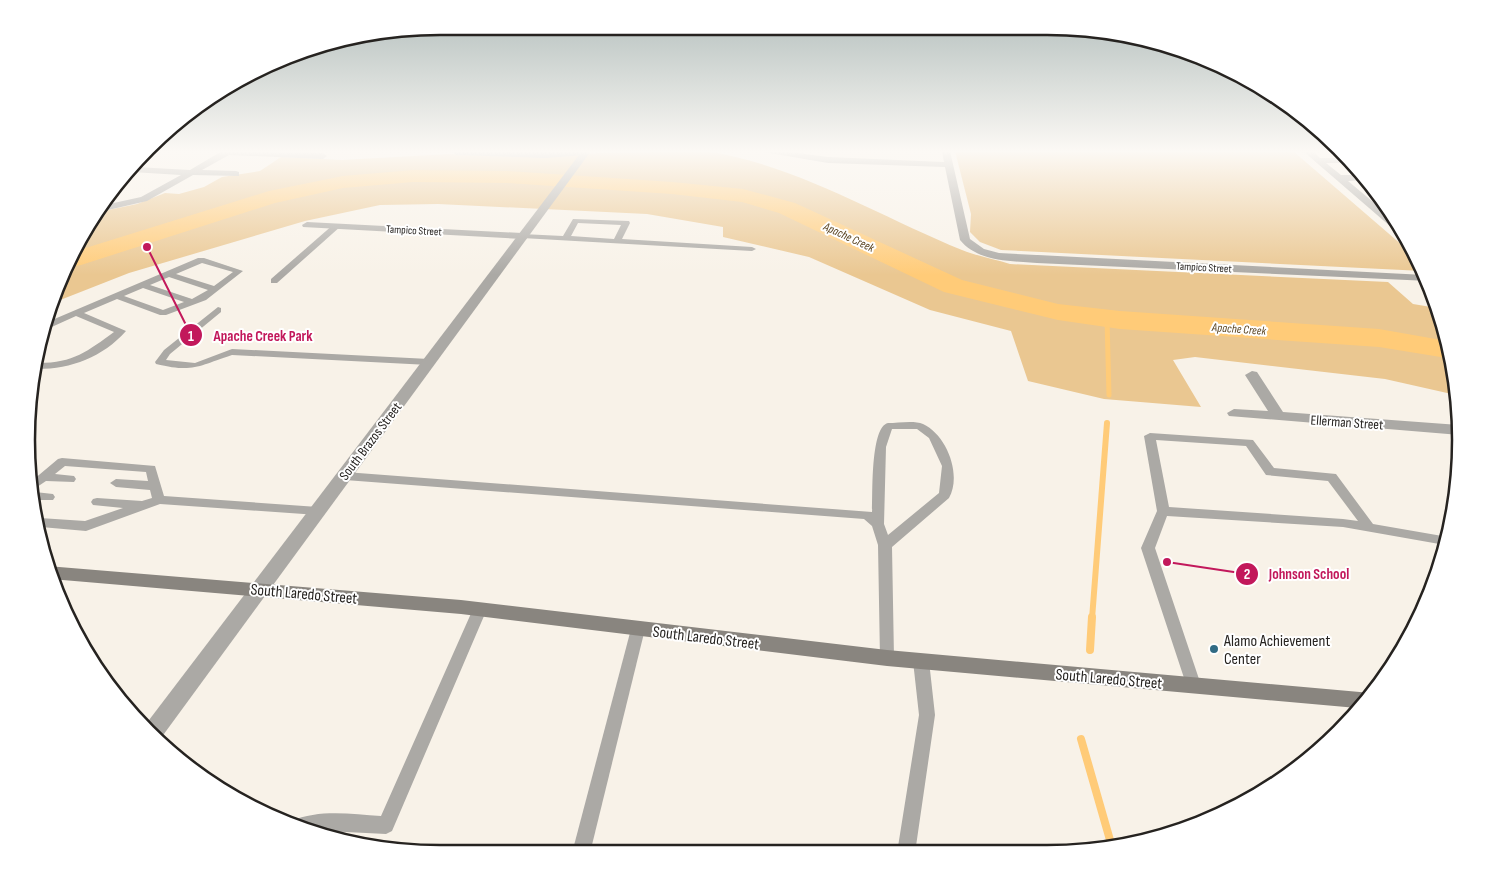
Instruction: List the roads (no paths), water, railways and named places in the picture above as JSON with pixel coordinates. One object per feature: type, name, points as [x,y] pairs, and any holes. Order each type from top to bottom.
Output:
[{"type":"main road","name":"South Laredo Street","points":[[57,573],[480,609],[638,630],[921,662],[1358,699]]},
{"type":"street","points":[[109,207],[144,199],[157,192]]},
{"type":"street","name":"South Brazos Street","points":[[156,728],[556,192]]},
{"type":"street","name":"Tampico Street","points":[[955,192],[965,240],[970,245],[995,255],[1029,259],[1418,278]]},
{"type":"street","points":[[1357,192],[1380,210]]},
{"type":"street","name":"Tampico Street","points":[[307,224],[522,236]]},
{"type":"street","points":[[1252,375],[1278,416]]},
{"type":"street","name":"Ellerman Street","points":[[1234,413],[1452,429]]},
{"type":"lane","points":[[566,238],[576,221],[626,222],[617,241]]},
{"type":"lane","points":[[274,281],[337,226]]},
{"type":"lane","points":[[522,236],[752,249]]},
{"type":"lane","points":[[52,324],[201,260],[239,271],[203,298],[188,302],[163,313],[117,296]]},
{"type":"lane","points":[[169,274],[214,290]]},
{"type":"lane","points":[[143,285],[188,302]]},
{"type":"lane","points":[[218,310],[167,352],[160,362],[184,366],[200,364],[232,352],[429,362]]},
{"type":"lane","points":[[42,366],[60,367],[81,361],[121,331],[76,313]]},
{"type":"lane","points":[[885,545],[945,495],[948,466],[934,436],[919,426],[888,426],[880,447],[878,524],[885,545],[887,658]]},
{"type":"lane","points":[[1193,685],[1148,548],[1163,511],[1150,436],[1250,443],[1270,472],[1332,477],[1369,527]]},
{"type":"lane","points":[[39,481],[62,462],[152,469],[159,500]]},
{"type":"lane","points":[[344,476],[867,515],[878,524]]},
{"type":"lane","points":[[39,481],[70,479]]},
{"type":"lane","points":[[116,483],[155,486]]},
{"type":"lane","points":[[39,496],[49,497]]},
{"type":"lane","points":[[44,522],[86,526],[159,500],[318,511]]},
{"type":"lane","points":[[97,502],[143,506]]},
{"type":"lane","points":[[1163,511],[1343,522],[1439,540]]},
{"type":"lane","points":[[312,824],[326,822],[386,824],[480,609]]},
{"type":"lane","points":[[583,845],[638,630]]},
{"type":"lane","points":[[907,845],[926,714],[921,662]]},
{"type":"waterway","name":"Apache Creek","points":[[79,258],[269,198],[296,192]]},
{"type":"waterway","name":"Apache Creek","points":[[708,192],[743,196],[787,208],[953,286],[1058,312],[1120,320],[1379,338],[1441,349]]},
{"type":"waterway","points":[[1107,319],[1109,395]]},
{"type":"waterway","points":[[1092,619],[1107,423]]},
{"type":"waterway","points":[[1090,650],[1092,617]]},
{"type":"waterway","points":[[1081,739],[1110,840]]},
{"type":"place","name":"Apache Creek Park","points":[[147,247]]},
{"type":"place","name":"Johnson School","points":[[1167,562]]},
{"type":"place","name":"Alamo Achievement Center","points":[[1214,649]]}]
